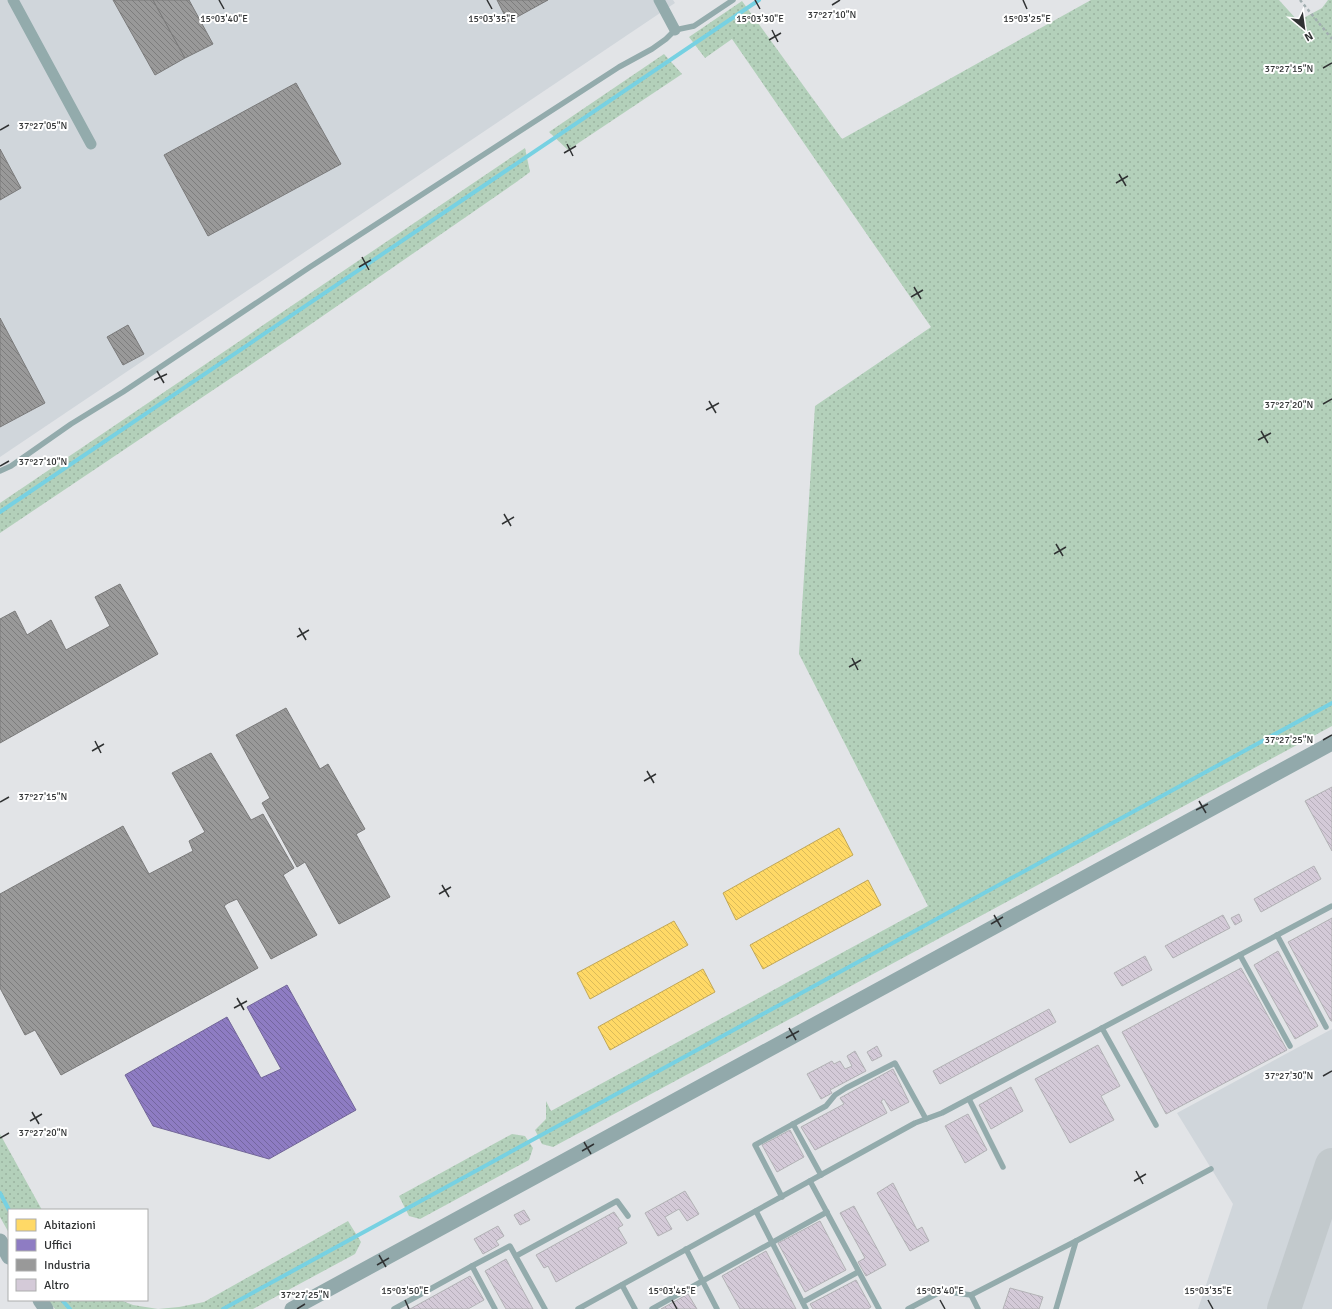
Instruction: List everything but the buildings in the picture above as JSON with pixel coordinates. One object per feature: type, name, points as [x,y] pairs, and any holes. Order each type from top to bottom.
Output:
[{"type":"street","points":[[13,0],[91,144]]},
{"type":"street","points":[[659,0],[675,30]]},
{"type":"street","points":[[292,1309],[1332,743]]},
{"type":"street","points":[[0,1241],[8,1254]]},
{"type":"lane","points":[[0,471],[11,466],[71,424],[123,392],[310,267],[619,67],[652,49],[666,39],[675,30],[694,26],[733,0]]},
{"type":"lane","points":[[578,1309],[915,1123],[942,1114],[1332,906]]},
{"type":"lane","points":[[1277,935],[1326,1027]]},
{"type":"lane","points":[[1240,955],[1290,1046]]},
{"type":"lane","points":[[1102,1028],[1156,1124]]},
{"type":"lane","points":[[782,1197],[754,1145],[826,1106],[835,1095],[846,1088],[895,1063],[926,1119]]},
{"type":"lane","points":[[968,1100],[1003,1167]]},
{"type":"lane","points":[[793,1124],[821,1175]]},
{"type":"lane","points":[[908,1309],[942,1291],[971,1295],[1211,1170]]},
{"type":"lane","points":[[810,1181],[879,1309]]},
{"type":"lane","points":[[516,1256],[617,1201],[628,1216]]},
{"type":"lane","points":[[756,1211],[806,1309]]},
{"type":"lane","points":[[652,1309],[827,1212]]},
{"type":"lane","points":[[1056,1309],[1076,1241]]},
{"type":"lane","points":[[394,1309],[510,1246],[545,1309]]},
{"type":"lane","points":[[686,1249],[717,1309]]},
{"type":"lane","points":[[472,1266],[495,1309]]},
{"type":"lane","points":[[803,1302],[858,1272]]},
{"type":"lane","points":[[622,1285],[635,1309]]},
{"type":"lane","points":[[971,1295],[978,1309]]},
{"type":"path","points":[[1300,0],[1332,39]]},
{"type":"shaded area","points":[[0,0],[673,0],[675,3],[0,457]]},
{"type":"shaded area","points":[[1332,1029],[1332,1309],[1198,1309],[1233,1204],[1177,1113]]},
{"type":"green space","points":[[1091,0],[1279,0],[1298,21],[1322,8],[1328,0],[1332,0],[1332,726],[553,1147],[542,1144],[535,1130],[546,1119],[546,1101],[551,1111],[928,906],[799,654],[815,406],[931,327],[732,39],[705,58],[689,37],[742,1],[842,139]]},
{"type":"green space","points":[[664,54],[682,74],[568,150],[549,132]]},
{"type":"green space","points":[[525,148],[530,172],[515,183],[301,331],[0,533],[0,503]]},
{"type":"green space","points":[[0,1134],[41,1209],[8,1209],[8,1231],[0,1217]]},
{"type":"green space","points":[[512,1134],[525,1136],[533,1148],[529,1160],[420,1219],[409,1216],[399,1196]]},
{"type":"green space","points":[[348,1221],[361,1242],[355,1254],[253,1309],[158,1309],[204,1302]]},
{"type":"green space","points":[[49,1301],[123,1301],[133,1305],[158,1309],[55,1309]]},
{"type":"waterway","points":[[0,512],[759,0]]},
{"type":"waterway","points":[[223,1309],[1332,703]]},
{"type":"waterway","points":[[0,1193],[8,1209]]},
{"type":"waterway","points":[[63,1301],[70,1309]]},
{"type":"taxiway","points":[[1284,1309],[1332,1165]]}]
